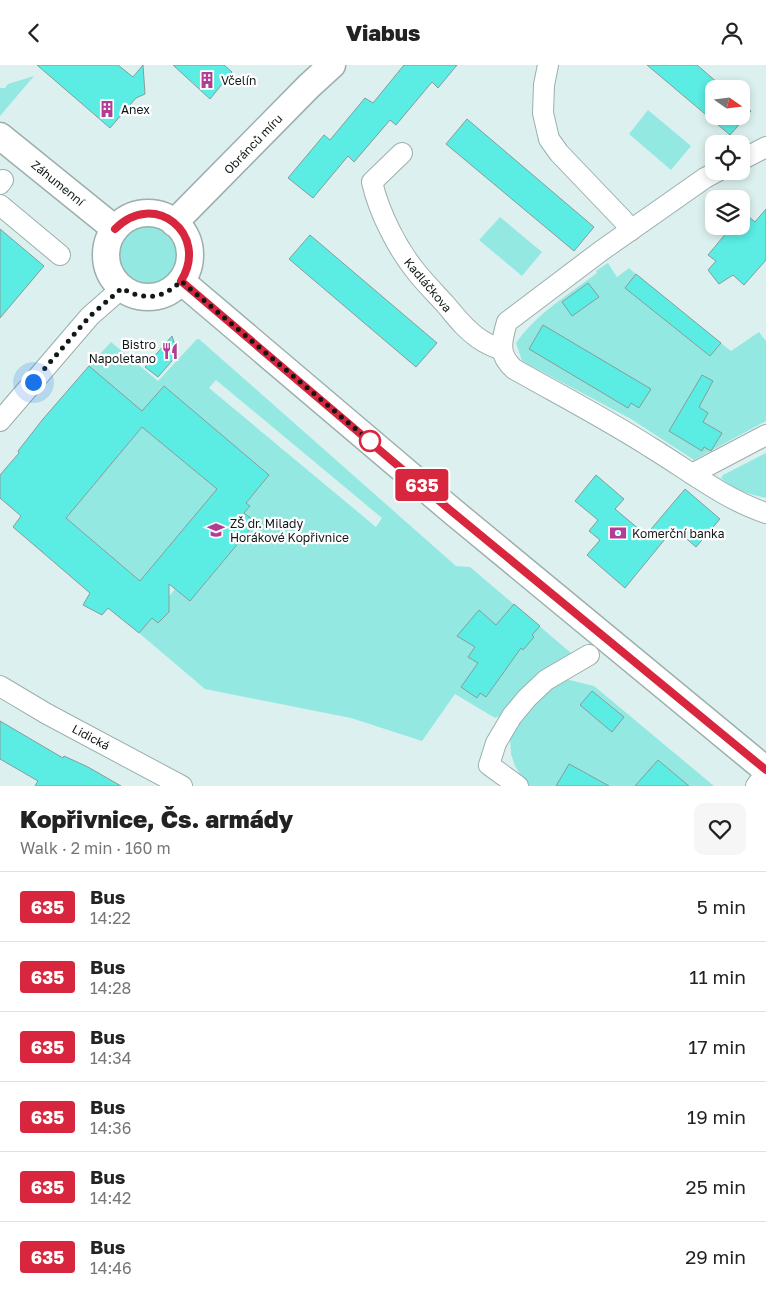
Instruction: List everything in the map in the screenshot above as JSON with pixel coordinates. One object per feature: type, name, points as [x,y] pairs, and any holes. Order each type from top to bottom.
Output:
[{"type":"main road","name":"Obránců míru","points":[[174,223],[332,65]]},
{"type":"main road","name":"Záhumenní","points":[[0,136],[115,229]]},
{"type":"main road","points":[[144,214],[160,215],[174,223],[184,235],[190,251],[188,267],[181,281],[168,292],[152,297],[136,296],[122,288],[111,275],[106,260],[108,244],[115,229],[128,219],[144,214]]},
{"type":"main road","points":[[181,281],[450,510],[766,771]]},
{"type":"street","points":[[548,65],[544,85],[543,113],[549,139],[559,153],[624,221],[630,231]]},
{"type":"street","points":[[750,155],[766,147]]},
{"type":"street","name":"Kadláčkova","points":[[402,153],[372,182],[375,197],[404,255],[457,320],[480,339],[502,351],[505,361],[514,369],[622,429],[736,500],[750,508],[766,513]]},
{"type":"street","points":[[502,351],[503,336],[507,322],[705,178]]},
{"type":"street","points":[[0,205],[60,255]]},
{"type":"street","points":[[0,421],[90,316],[122,288]]},
{"type":"street","points":[[692,474],[766,435]]},
{"type":"street","points":[[518,786],[489,765],[496,743],[512,716],[546,680],[590,655]]},
{"type":"street","name":"Lidická","points":[[0,686],[182,786]]},
{"type":"street","points":[[756,786],[766,771]]},
{"type":"shaded area","points":[[34,76],[0,116],[0,88],[5,88],[8,84]]},
{"type":"shaded area","points":[[648,110],[691,146],[671,170],[629,134]]},
{"type":"shaded area","points":[[500,217],[542,252],[522,276],[479,240]]},
{"type":"shaded area","points":[[148,226],[159,228],[172,239],[177,255],[175,266],[164,279],[148,284],[137,282],[124,271],[119,255],[121,244],[132,231]]},
{"type":"shaded area","points":[[608,263],[617,277],[629,268],[636,274],[625,288],[710,356],[721,343],[731,351],[759,332],[766,341],[766,421],[694,460],[631,419],[522,361],[516,343],[524,332],[543,313]]},
{"type":"shaded area","points":[[199,339],[456,566],[470,567],[571,653],[538,674],[500,716],[495,718],[455,694],[422,741],[351,718],[205,689],[139,633],[151,617],[158,623],[169,612],[162,605],[175,589],[190,601],[256,523],[244,512],[250,507],[246,503],[268,475],[164,386],[140,414],[89,366],[111,342],[158,381]],"holes":[[[216,380],[382,518],[376,527],[209,388]]]},
{"type":"shaded area","points":[[142,427],[217,489],[151,568],[157,595],[66,518]]},
{"type":"shaded area","points":[[766,453],[766,498],[736,489],[721,478],[723,475]]},
{"type":"shaded area","points":[[561,678],[594,686],[714,786],[689,786],[658,760],[638,786],[530,786],[515,766],[511,754],[510,737],[529,708]]},
{"type":"building","name":"Anex","points":[[37,65],[118,65],[133,77],[143,65],[145,94],[136,98],[110,128]]},
{"type":"building","name":"Včelín","points":[[173,65],[224,65],[232,72],[210,99]]},
{"type":"building","points":[[404,65],[457,65],[438,88],[432,82],[396,125],[390,120],[354,162],[348,156],[313,198],[288,178],[324,135],[330,140],[365,98],[373,103]]},
{"type":"building","points":[[647,65],[697,65],[714,80],[705,80],[705,114]]},
{"type":"building","points":[[467,119],[594,227],[574,251],[446,144]]},
{"type":"building","points":[[718,125],[739,125],[730,135]]},
{"type":"building","points":[[766,209],[766,260],[744,285],[733,275],[719,284],[708,270],[716,261],[708,255],[725,235],[750,235],[750,218],[755,222]]},
{"type":"building","points":[[0,229],[44,266],[0,318]]},
{"type":"building","points":[[310,235],[437,343],[416,367],[289,259]]},
{"type":"building","points":[[636,274],[721,343],[710,356],[625,288]]},
{"type":"building","points":[[588,283],[599,297],[572,316],[562,302]]},
{"type":"building","points":[[543,325],[651,389],[639,408],[631,403],[628,408],[529,349]]},
{"type":"building","points":[[172,336],[178,354],[158,377],[145,367]]},
{"type":"building","points":[[89,366],[142,411],[164,386],[269,475],[246,503],[250,506],[244,513],[256,522],[190,601],[169,584],[169,612],[158,623],[152,618],[139,633],[108,608],[102,615],[83,605],[90,593],[13,527],[21,516],[0,498],[0,475],[19,453],[18,451]],"holes":[[[142,427],[217,489],[140,581],[66,518]]]},
{"type":"building","points":[[702,375],[713,381],[699,407],[708,413],[703,422],[722,433],[711,451],[704,447],[702,451],[669,431]]},
{"type":"building","name":"Komerční banka","points":[[596,475],[624,499],[615,509],[646,535],[685,489],[720,519],[696,547],[674,528],[625,588],[587,555],[600,540],[589,531],[598,520],[575,501]]},
{"type":"building","points":[[514,604],[540,626],[532,635],[534,637],[523,650],[521,648],[486,697],[480,693],[477,698],[461,687],[478,663],[468,657],[475,647],[457,636],[479,610],[496,625]]},
{"type":"building","points":[[592,691],[624,717],[612,732],[580,705]]},
{"type":"building","points":[[0,721],[63,758],[64,756],[88,767],[121,786],[35,786],[38,781],[0,759]]},
{"type":"building","points":[[658,760],[689,786],[635,786]]},
{"type":"building","points":[[569,764],[582,771],[609,786],[556,786]]},
{"type":"bus line","name":"635","points":[[115,229],[135,215],[144,214],[160,215],[174,223],[184,235],[190,251],[188,267],[181,281],[450,510],[766,770]]},
{"type":"place","name":"Včelín","points":[[207,80]]},
{"type":"place","name":"Anex","points":[[107,109]]},
{"type":"place","name":"Bistro Napoletano","points":[[170,351]]},
{"type":"place","name":"ZŠ dr. Milady Horákové Kopřivnice","points":[[216,530]]},
{"type":"place","name":"Komerční banka","points":[[618,533]]},
{"type":"route","points":[[33,382],[90,316],[122,288],[136,296],[152,297],[168,292],[181,281],[370,441]]}]
